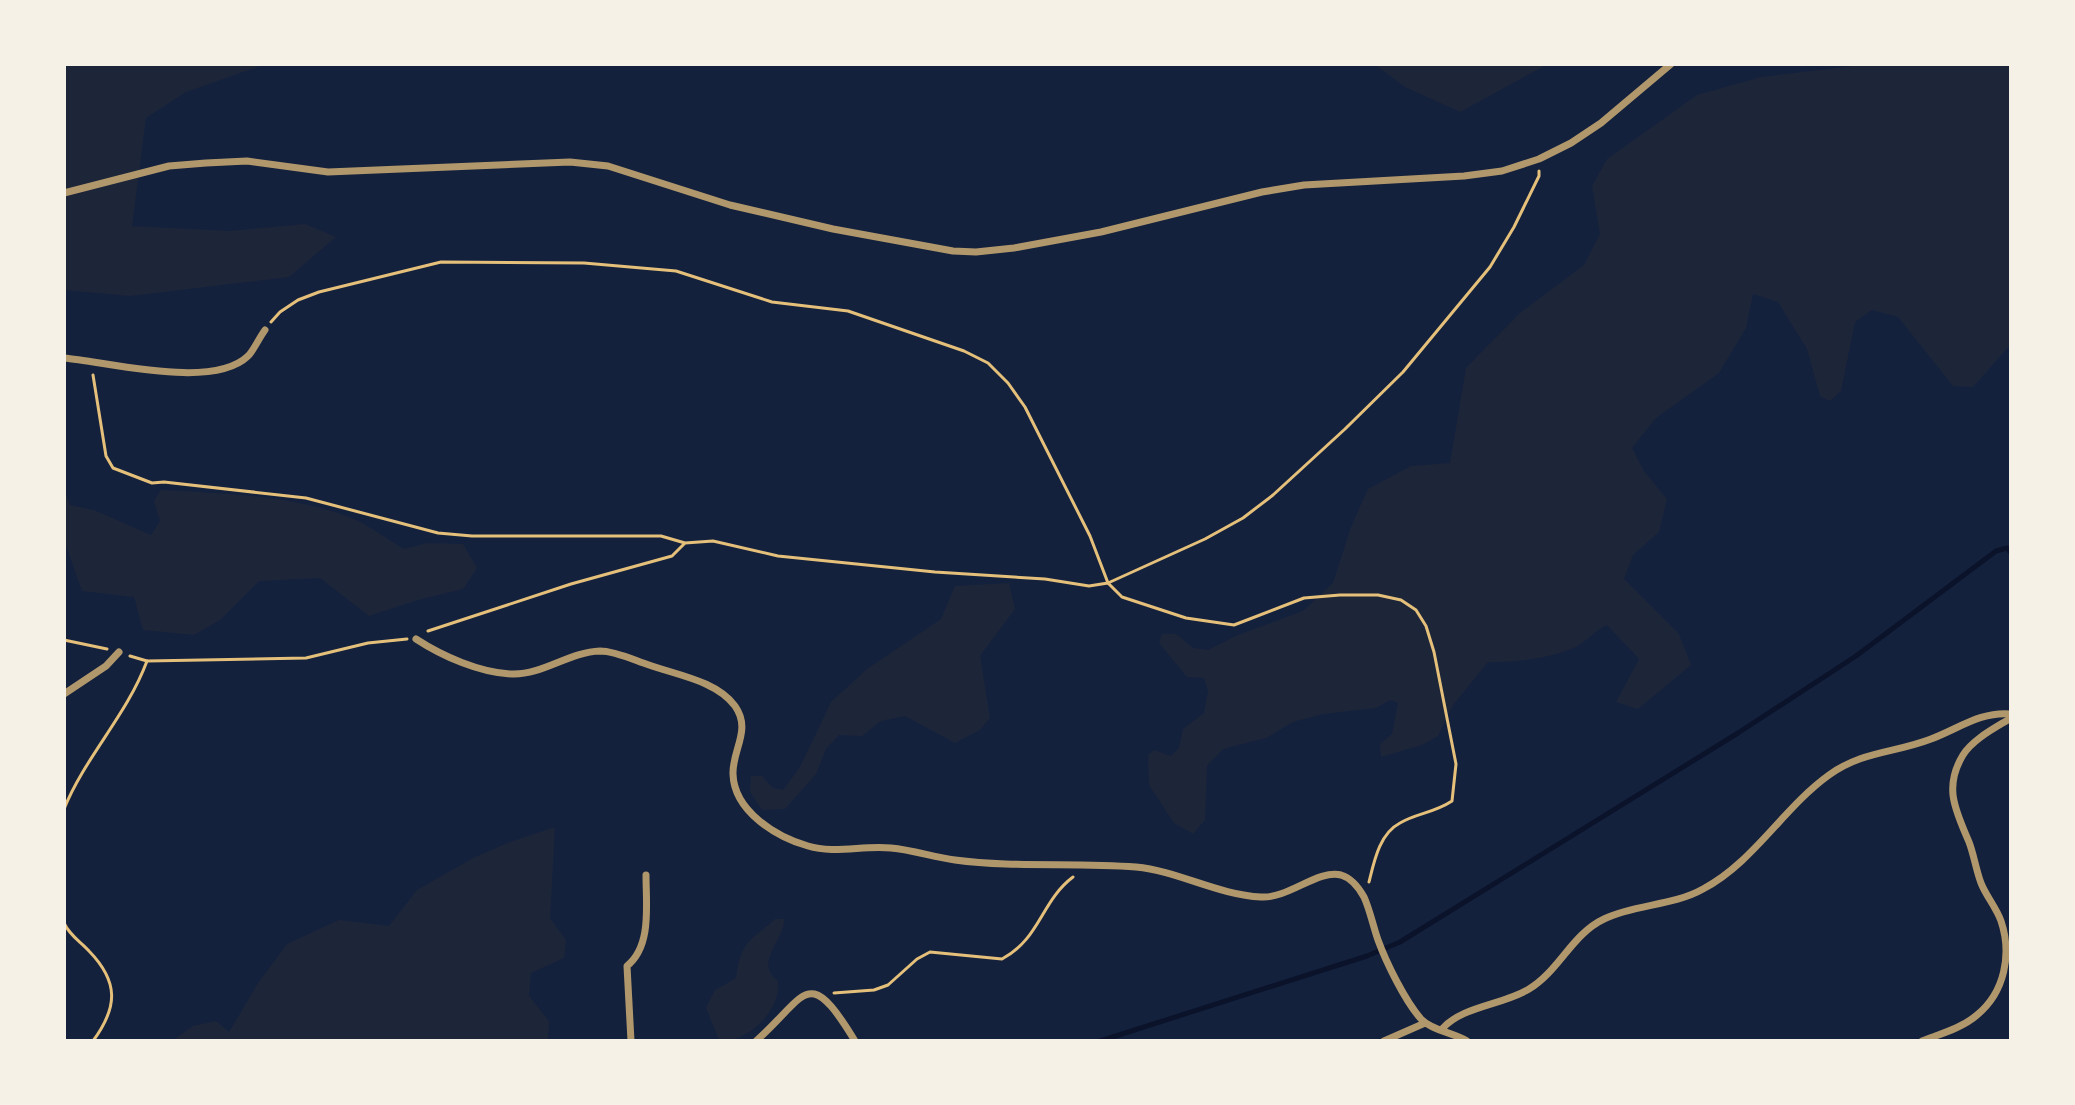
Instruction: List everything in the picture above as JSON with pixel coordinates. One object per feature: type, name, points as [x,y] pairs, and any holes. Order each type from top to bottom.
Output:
[{"type":"street","points":[[64,193],[169,166],[206,163],[247,161],[328,172],[570,162],[608,166],[730,205],[833,229],[953,251],[976,252],[1101,232],[1262,192],[1304,185],[1502,171],[1539,159],[1571,143],[1601,123],[1671,64]]},
{"type":"street","points":[[64,358],[167,372],[203,373],[230,366],[247,357],[265,330]]},
{"type":"street","points":[[416,639],[450,658],[512,674],[602,651],[707,685],[724,694],[737,708],[742,721],[743,734],[733,772],[735,787],[747,808],[759,822],[808,846],[825,849],[859,846],[891,848],[956,860],[1141,868],[1264,898],[1297,889],[1327,875],[1342,875],[1355,884],[1364,898],[1379,942],[1416,1013],[1425,1023],[1467,1041]]},
{"type":"street","points":[[64,694],[106,666],[119,652]]},
{"type":"street","points":[[1442,1029],[1447,1022],[1529,989],[1586,931],[1605,918],[1678,899],[1715,882],[1762,842],[1812,788],[1851,762],[1869,754],[1920,744],[1989,714],[2011,716]]},
{"type":"street","points":[[1922,1041],[1955,1029],[1976,1016],[1985,1007],[2005,973],[2007,958],[2002,925],[1980,881],[1952,797],[1955,776],[1964,754],[2011,716]]},
{"type":"street","points":[[631,1041],[627,966],[639,956],[646,924],[646,875]]},
{"type":"street","points":[[756,1041],[790,1005],[801,996],[814,993],[823,996],[836,1009],[855,1041]]},
{"type":"street","points":[[1384,1041],[1425,1023]]},
{"type":"path","points":[[88,360],[106,456],[113,468],[152,483],[306,498],[438,533],[472,536],[661,536],[685,543],[713,541],[778,556],[935,572],[1045,579],[1089,586],[1108,583],[1205,539],[1243,518],[1328,445],[1403,372],[1490,267],[1539,176],[1539,159]]},
{"type":"path","points":[[265,330],[280,312],[298,300],[441,262],[584,263],[676,271],[772,302],[828,307],[874,319],[964,351],[988,363],[1008,383],[1025,407],[1090,536],[1108,583],[1122,597],[1174,615],[1234,625],[1304,598],[1340,595],[1378,595],[1401,600],[1416,610],[1426,626],[1434,652],[1456,764],[1455,785],[1452,801],[1437,811],[1398,823],[1388,833],[1377,852],[1364,898]]},
{"type":"path","points":[[64,809],[74,786],[140,680],[147,661],[306,658],[383,640],[416,639],[427,631],[571,584],[672,556],[685,543]]},
{"type":"path","points":[[823,996],[874,990],[888,985],[917,959],[930,952],[1002,959],[1027,941],[1055,891],[1089,866]]},
{"type":"path","points":[[64,923],[69,933],[102,966],[112,987],[109,1016],[93,1041]]},
{"type":"shaded area","points":[[64,64],[283,64],[260,66],[186,92],[146,118],[132,226],[229,231],[305,224],[336,237],[289,277],[130,296],[64,290]]},
{"type":"shaded area","points":[[1374,64],[1548,64],[1460,112],[1405,87]]},
{"type":"shaded area","points":[[1869,64],[2011,64],[2011,344],[1973,387],[1953,386],[1898,317],[1872,310],[1855,322],[1841,391],[1830,401],[1820,396],[1807,349],[1778,302],[1753,294],[1746,328],[1719,373],[1656,418],[1632,448],[1644,471],[1667,499],[1659,532],[1633,555],[1624,579],[1679,634],[1691,665],[1638,709],[1616,702],[1639,659],[1607,625],[1580,645],[1565,651],[1532,659],[1488,662],[1453,705],[1438,736],[1422,745],[1381,757],[1380,744],[1392,734],[1398,703],[1390,700],[1376,708],[1323,714],[1293,722],[1266,738],[1223,749],[1207,766],[1205,820],[1193,834],[1174,823],[1149,785],[1148,755],[1154,750],[1171,756],[1179,748],[1183,729],[1204,713],[1208,691],[1204,678],[1187,677],[1159,643],[1162,634],[1176,634],[1193,648],[1208,650],[1238,635],[1303,611],[1333,583],[1351,527],[1368,489],[1411,466],[1450,463],[1466,368],[1520,313],[1584,265],[1600,234],[1592,186],[1607,159],[1697,95],[1761,77]]},
{"type":"shaded area","points":[[64,489],[70,505],[94,510],[151,535],[160,521],[154,501],[161,490],[291,501],[341,514],[404,549],[427,543],[463,544],[477,568],[463,589],[369,616],[320,578],[259,581],[220,620],[194,635],[143,630],[134,597],[82,591],[64,540]]},
{"type":"shaded area","points":[[1009,583],[1015,609],[980,656],[990,718],[980,730],[955,743],[905,716],[881,721],[862,736],[839,735],[826,749],[816,774],[785,809],[762,810],[750,792],[751,776],[762,776],[773,788],[783,790],[800,767],[831,702],[867,669],[941,619],[955,586]]},
{"type":"shaded area","points":[[555,827],[550,918],[566,940],[564,958],[531,973],[529,996],[549,1021],[548,1041],[172,1041],[193,1026],[216,1021],[229,1032],[258,983],[287,944],[339,920],[389,926],[417,890],[475,857]]},
{"type":"shaded area","points":[[775,919],[784,919],[769,959],[771,974],[778,981],[774,1003],[751,1031],[741,1037],[719,1040],[706,1008],[715,990],[736,978],[741,956],[748,943]]},
{"type":"waterway","points":[[1100,1041],[1367,956],[1400,942],[1738,733],[1856,656],[1996,551],[2007,548],[2011,553]]}]
